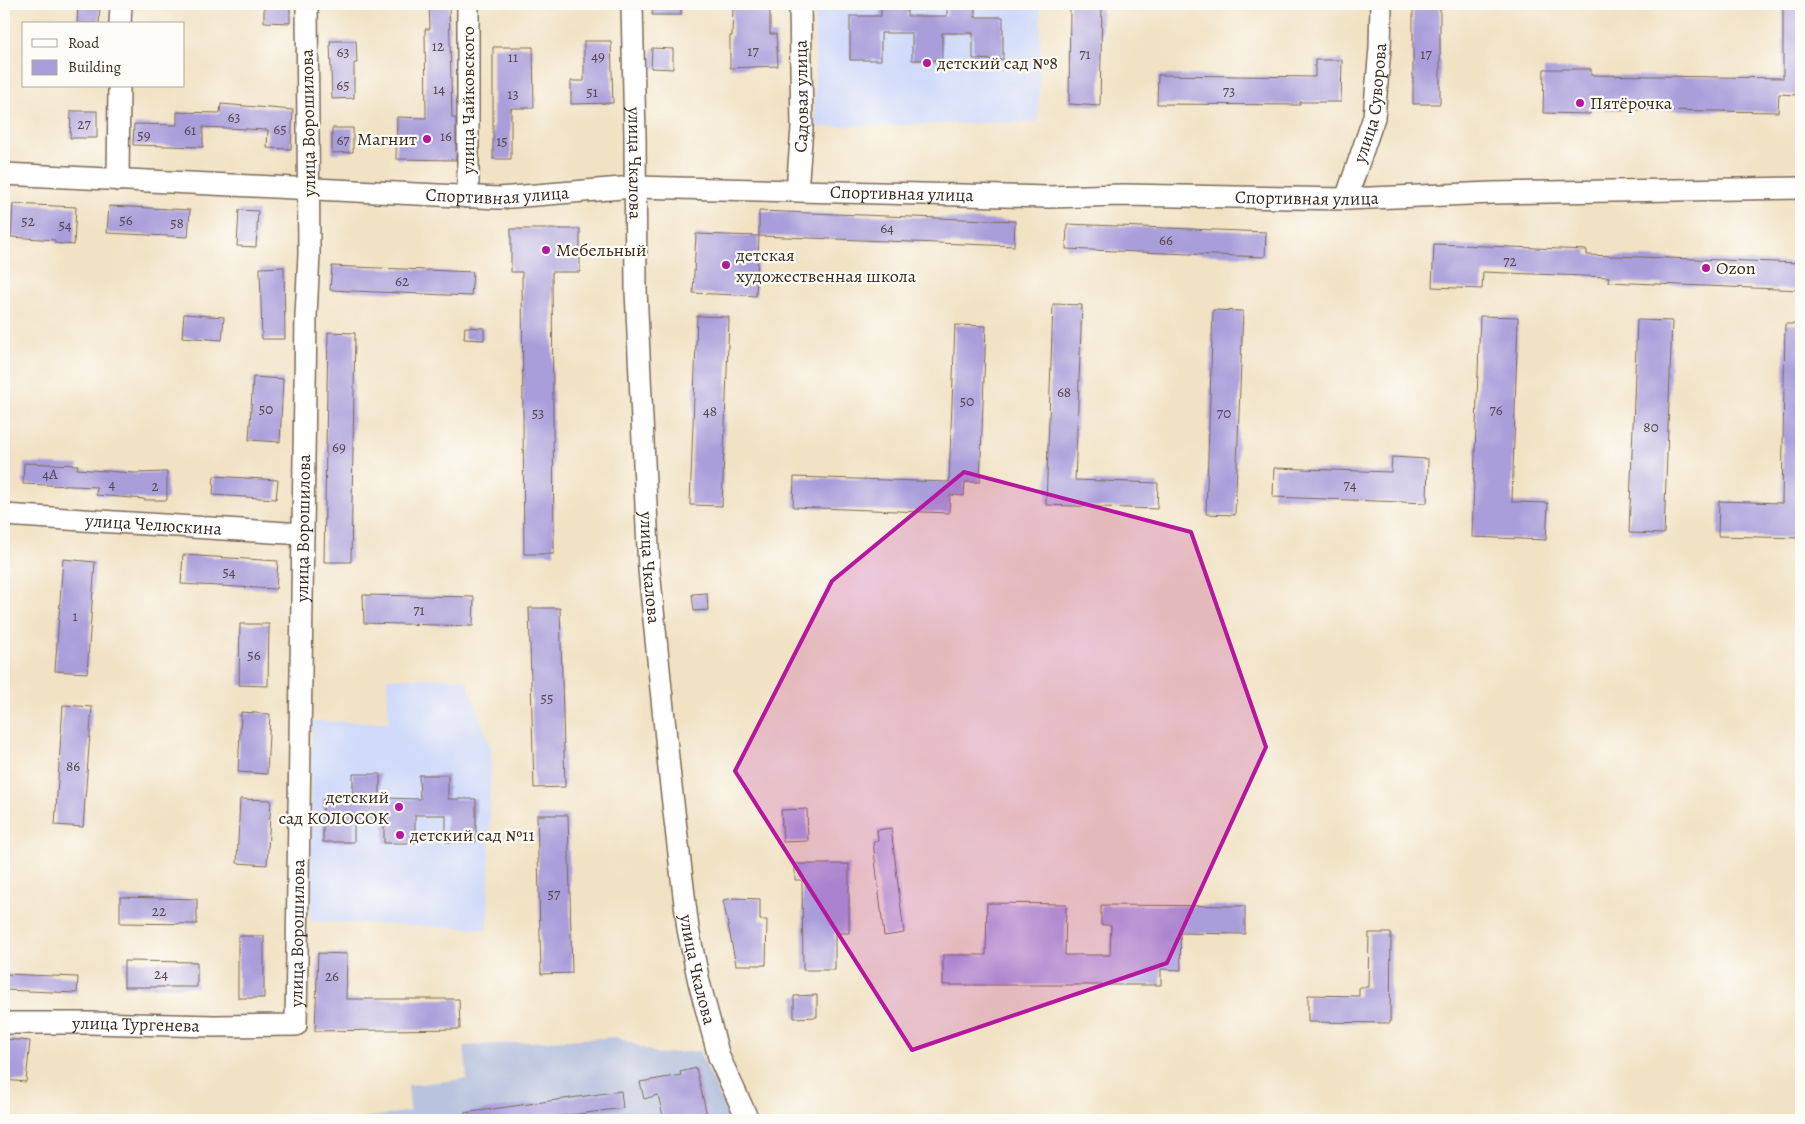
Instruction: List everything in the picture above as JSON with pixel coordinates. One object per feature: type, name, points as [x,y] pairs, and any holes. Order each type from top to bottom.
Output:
[{"type":"street","points":[[120,22],[121,4]]},
{"type":"street","name":"улица Ворошилова","points":[[269,1027],[296,1025],[309,254],[307,4]]},
{"type":"street","name":"улица Чайковского","points":[[468,4],[468,197]]},
{"type":"street","name":"улица Чкалова","points":[[632,4],[636,290],[649,570],[670,778],[687,920],[699,982],[719,1057],[748,1120]]},
{"type":"street","name":"Садовая улица","points":[[797,190],[802,128],[800,4]]},
{"type":"street","name":"улица Суворова","points":[[1346,199],[1374,118],[1380,48],[1381,4]]},
{"type":"street","points":[[118,180],[119,88]]},
{"type":"street","name":"Спортивная улица","points":[[4,174],[499,198],[634,187],[1048,197],[1122,195],[1346,199],[1493,193],[1801,188]]},
{"type":"street","name":"улица Челюскина","points":[[4,515],[303,534]]},
{"type":"street","name":"улица Тургенева","points":[[4,1023],[269,1027]]},
{"type":"highlighted area","points":[[964,472],[1191,532],[1266,747],[1167,963],[912,1050],[735,771],[832,581]]},
{"type":"shaded area","name":"детский сад №8","points":[[815,4],[1041,4],[1038,122],[815,127]]},
{"type":"shaded area","name":"детский сад №11","points":[[387,678],[466,679],[491,748],[488,929],[310,921],[312,721],[389,723]]},
{"type":"shaded area","points":[[616,1037],[658,1054],[699,1051],[732,1120],[355,1120],[410,1111],[408,1085],[467,1079],[464,1046]]},
{"type":"building","points":[[78,4],[100,4],[99,22],[77,22]]},
{"type":"building","points":[[264,4],[290,4],[290,23],[264,22]]},
{"type":"building","points":[[429,4],[449,4],[452,118],[456,118],[456,160],[396,159],[397,117],[426,118],[425,29],[430,29]]},
{"type":"building","points":[[653,4],[681,4],[681,15],[652,15]]},
{"type":"building","points":[[733,4],[770,4],[770,34],[776,34],[778,66],[730,68]]},
{"type":"building","points":[[881,4],[907,4],[907,16],[947,16],[947,4],[975,4],[975,17],[1003,17],[1003,60],[973,59],[973,33],[942,33],[942,60],[912,60],[912,33],[881,33],[881,60],[850,60],[850,16],[881,16]]},
{"type":"building","points":[[1070,4],[1102,4],[1100,106],[1069,104]]},
{"type":"building","points":[[1413,4],[1440,4],[1440,104],[1413,104]]},
{"type":"building","points":[[1783,4],[1801,4],[1801,82],[1797,82],[1796,95],[1779,94],[1778,112],[1590,109],[1590,114],[1543,113],[1544,69],[1591,69],[1591,75],[1783,78]]},
{"type":"building","points":[[330,41],[356,41],[357,63],[354,63],[354,98],[332,99]]},
{"type":"building","points":[[584,41],[611,41],[613,103],[571,104],[571,81],[584,81]]},
{"type":"building","points":[[493,47],[533,47],[534,108],[511,108],[511,159],[493,159]]},
{"type":"building","points":[[652,48],[673,49],[673,69],[651,68]]},
{"type":"building","points":[[1315,60],[1342,60],[1341,102],[1300,102],[1300,105],[1157,104],[1158,75],[1315,77]]},
{"type":"building","points":[[221,104],[293,110],[291,149],[267,148],[268,130],[203,127],[203,147],[133,145],[134,124],[177,125],[177,112],[220,113]]},
{"type":"building","points":[[71,111],[97,111],[97,138],[70,138]]},
{"type":"building","points":[[332,128],[353,128],[353,152],[332,153]]},
{"type":"building","points":[[13,204],[76,207],[74,245],[55,243],[55,240],[11,237]]},
{"type":"building","points":[[109,206],[190,210],[188,237],[107,233]]},
{"type":"building","points":[[239,210],[258,211],[256,247],[237,246]]},
{"type":"building","points":[[759,211],[1015,221],[1014,246],[759,236]]},
{"type":"building","points":[[1067,224],[1266,232],[1265,257],[1066,249]]},
{"type":"building","points":[[511,229],[580,229],[580,272],[552,272],[554,554],[524,554],[522,272],[511,272]]},
{"type":"building","name":"детская художественная школа","points":[[696,234],[759,236],[756,296],[693,293]]},
{"type":"building","points":[[1434,244],[1587,250],[1587,255],[1801,263],[1801,290],[1608,282],[1609,277],[1483,272],[1482,289],[1432,287]]},
{"type":"building","points":[[332,266],[473,272],[471,296],[330,290]]},
{"type":"building","points":[[284,267],[285,339],[262,339],[260,268]]},
{"type":"building","points":[[1053,304],[1082,305],[1075,480],[1158,483],[1157,509],[1046,505]]},
{"type":"building","points":[[1213,310],[1243,311],[1235,515],[1206,514]]},
{"type":"building","points":[[184,314],[224,317],[222,340],[182,337]]},
{"type":"building","points":[[697,316],[729,317],[722,506],[690,505]]},
{"type":"building","points":[[1480,316],[1518,317],[1512,502],[1548,503],[1546,540],[1472,537]]},
{"type":"building","points":[[1637,320],[1672,321],[1664,534],[1629,533]]},
{"type":"building","points":[[1785,324],[1801,324],[1801,538],[1718,536],[1719,501],[1782,503]]},
{"type":"building","points":[[955,325],[986,326],[980,482],[965,482],[964,496],[950,495],[949,513],[793,507],[794,477],[949,482]]},
{"type":"building","points":[[465,327],[484,328],[484,340],[464,339]]},
{"type":"building","points":[[328,332],[355,333],[351,562],[324,562]]},
{"type":"building","points":[[253,377],[283,379],[280,442],[249,440]]},
{"type":"building","points":[[1392,457],[1428,459],[1427,503],[1273,497],[1274,468],[1391,472]]},
{"type":"building","points":[[24,463],[78,465],[77,469],[135,473],[167,472],[167,500],[144,500],[96,495],[97,487],[23,484]]},
{"type":"building","points":[[214,476],[278,480],[276,499],[213,495]]},
{"type":"building","points":[[183,555],[278,561],[276,589],[181,584]]},
{"type":"building","points":[[63,559],[95,562],[87,673],[55,671]]},
{"type":"building","points":[[707,593],[708,610],[694,611],[692,594]]},
{"type":"building","points":[[363,595],[474,597],[473,626],[364,623]]},
{"type":"building","points":[[529,608],[560,608],[565,787],[534,788]]},
{"type":"building","points":[[240,624],[269,624],[268,686],[239,685]]},
{"type":"building","points":[[63,705],[92,707],[83,827],[55,825]]},
{"type":"building","points":[[241,712],[270,714],[267,774],[238,772]]},
{"type":"building","name":"детский сад КОЛОСОК","points":[[353,774],[380,774],[380,798],[420,799],[419,775],[448,775],[448,799],[476,799],[476,842],[446,842],[446,815],[415,815],[415,843],[384,843],[384,816],[354,816],[354,842],[323,842],[323,799],[353,799]]},
{"type":"building","points":[[240,799],[271,800],[267,865],[237,863]]},
{"type":"building","points":[[807,809],[808,841],[783,842],[781,810]]},
{"type":"building","points":[[537,815],[568,815],[572,973],[541,974]]},
{"type":"building","points":[[891,828],[904,933],[884,936],[873,842],[878,841],[877,830]]},
{"type":"building","points":[[795,864],[849,864],[849,933],[835,933],[835,970],[803,970],[802,880],[795,880]]},
{"type":"building","points":[[120,897],[197,899],[197,924],[120,923]]},
{"type":"building","points":[[734,898],[760,899],[760,920],[767,920],[766,965],[736,965],[723,900]]},
{"type":"building","points":[[987,903],[1066,904],[1065,955],[1110,955],[1111,925],[1101,925],[1101,905],[1245,906],[1245,934],[1180,933],[1181,970],[1161,969],[1161,985],[943,985],[943,955],[986,955]]},
{"type":"building","points":[[1369,933],[1391,933],[1390,1023],[1308,1022],[1308,995],[1359,996],[1359,987],[1368,987]]},
{"type":"building","points":[[238,936],[264,936],[264,998],[238,998]]},
{"type":"building","points":[[318,953],[347,954],[346,999],[459,999],[460,1029],[315,1031]]},
{"type":"building","points":[[124,961],[197,962],[197,987],[124,987]]},
{"type":"building","points":[[4,974],[78,977],[77,993],[4,990]]},
{"type":"building","points":[[817,995],[817,1017],[794,1018],[794,996]]},
{"type":"building","points":[[4,1039],[30,1041],[26,1082],[4,1080]]},
{"type":"building","points":[[696,1068],[708,1120],[664,1120],[658,1095],[644,1099],[640,1082],[681,1075],[680,1072]]},
{"type":"building","points":[[621,1091],[623,1108],[534,1120],[465,1120],[464,1113]]},
{"type":"place","name":"детский сад №8","points":[[927,63]]},
{"type":"place","name":"Пятёрочка","points":[[1580,103]]},
{"type":"place","name":"Магнит","points":[[427,139]]},
{"type":"place","name":"Мебельный","points":[[546,250]]},
{"type":"place","name":"детская художественная школа","points":[[726,265]]},
{"type":"place","name":"Ozon","points":[[1706,268]]},
{"type":"place","name":"детский сад КОЛОСОК","points":[[399,807]]},
{"type":"place","name":"детский сад №11","points":[[400,835]]}]
